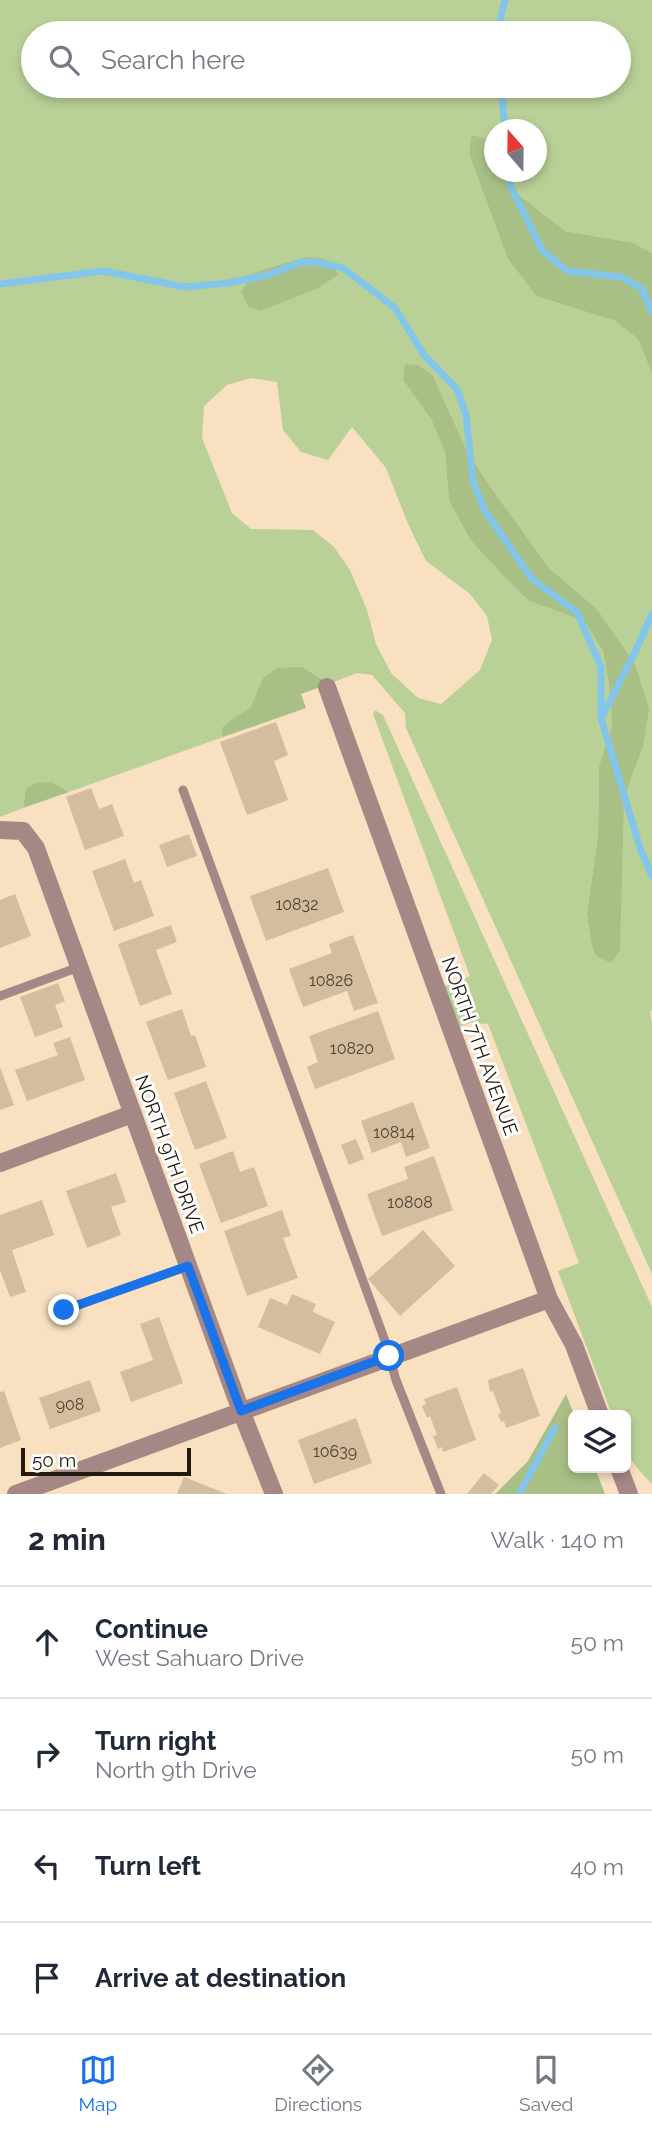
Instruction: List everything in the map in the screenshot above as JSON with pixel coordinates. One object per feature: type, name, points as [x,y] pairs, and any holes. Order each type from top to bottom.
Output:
[{"type":"street","name":"NORTH 7TH AVENUE","points":[[327,687],[549,1298],[574,1345],[598,1410]]},
{"type":"street","name":"NORTH 9TH DRIVE","points":[[0,830],[23,831],[36,848],[241,1411],[274,1494]]},
{"type":"street","points":[[0,1163],[132,1114]]},
{"type":"street","points":[[16,1494],[549,1298]]},
{"type":"street","points":[[621,1473],[629,1494]]},
{"type":"lane","points":[[183,790],[396,1380],[440,1494]]},
{"type":"lane","points":[[0,996],[79,967]]},
{"type":"lane","points":[[64,1310],[188,1266]]},
{"type":"green space","points":[[0,0],[652,0],[652,253],[634,243],[565,231],[509,187],[507,182],[547,182],[547,119],[484,119],[484,182],[494,182],[508,259],[536,296],[615,321],[638,339],[652,374],[652,1274],[406,728],[405,713],[372,675],[357,673],[329,684],[263,678],[252,707],[229,721],[223,728],[223,737],[69,792],[52,782],[26,788],[23,808],[0,817]],"holes":[[[433,376],[468,453],[549,568],[596,608],[643,747],[624,798],[622,829],[596,956],[591,946],[587,913],[598,835],[599,766],[612,725],[603,651],[584,621],[529,601],[471,541],[449,501],[445,452],[431,419],[403,380]],[[251,378],[277,382],[283,430],[301,452],[328,460],[352,427],[386,468],[426,561],[470,594],[487,616],[492,640],[480,670],[441,704],[418,698],[391,673],[376,644],[367,610],[350,570],[334,547],[313,530],[251,529],[232,513],[202,438],[204,406],[227,385]]]},
{"type":"green space","points":[[472,135],[484,138],[484,182],[507,182],[509,187],[565,231],[634,243],[652,253],[652,374],[638,339],[615,321],[536,296],[508,259],[469,153]]},
{"type":"green space","points":[[306,257],[325,260],[338,275],[317,289],[259,311],[249,307],[241,292],[253,273]]},
{"type":"green space","points":[[405,364],[418,365],[433,376],[468,453],[494,492],[549,568],[596,608],[635,664],[649,709],[643,747],[624,798],[620,950],[611,963],[596,956],[591,945],[587,913],[598,835],[599,766],[612,725],[603,651],[584,621],[529,601],[471,541],[449,501],[445,452],[431,419],[403,380]]},
{"type":"green space","points":[[302,667],[329,684],[301,694],[306,708],[223,737],[222,728],[251,707],[263,678],[277,668]]},
{"type":"green space","points":[[375,710],[383,715],[652,1307],[652,1484],[631,1460],[631,1410],[610,1410],[558,1271],[579,1263],[488,1024],[470,1023],[458,1027],[443,987],[470,976],[373,714]]},
{"type":"green space","points":[[52,782],[69,792],[23,808],[26,788],[37,783]]},
{"type":"green space","points":[[566,1394],[572,1410],[568,1410],[568,1473],[597,1473],[605,1494],[495,1494],[528,1461]]},
{"type":"building","points":[[276,722],[288,755],[274,761],[288,800],[247,815],[220,742]]},
{"type":"building","points":[[91,788],[99,809],[112,804],[124,836],[85,850],[66,797]]},
{"type":"building","points":[[189,834],[197,856],[167,867],[159,845]]},
{"type":"building","points":[[125,859],[134,883],[141,880],[154,916],[114,931],[92,871]]},
{"type":"building","points":[[328,868],[344,912],[266,941],[250,896]]},
{"type":"building","points":[[15,894],[31,936],[0,948],[0,900]]},
{"type":"building","points":[[171,925],[177,942],[156,950],[172,994],[140,1006],[118,944]]},
{"type":"building","points":[[353,935],[378,1003],[354,1011],[347,991],[303,1007],[289,969],[332,953],[329,944]]},
{"type":"building","points":[[58,983],[65,1001],[55,1005],[63,1027],[35,1037],[20,997]]},
{"type":"building","points":[[182,1009],[206,1067],[168,1080],[146,1022]]},
{"type":"building","points":[[378,1011],[395,1059],[315,1089],[307,1067],[318,1062],[309,1036]]},
{"type":"building","points":[[70,1037],[85,1080],[27,1101],[15,1070],[58,1055],[53,1043]]},
{"type":"building","points":[[0,1067],[14,1105],[0,1110]]},
{"type":"building","points":[[206,1081],[227,1138],[195,1150],[174,1093]]},
{"type":"building","points":[[413,1102],[430,1148],[406,1157],[401,1142],[372,1153],[361,1121]]},
{"type":"building","points":[[356,1139],[364,1159],[349,1165],[341,1145]]},
{"type":"building","points":[[233,1151],[240,1172],[254,1167],[268,1206],[221,1223],[199,1164]]},
{"type":"building","points":[[434,1156],[453,1210],[382,1236],[367,1194],[408,1179],[404,1167]]},
{"type":"building","points":[[116,1173],[126,1202],[111,1207],[121,1235],[87,1248],[66,1191]]},
{"type":"building","points":[[42,1200],[54,1235],[12,1250],[26,1292],[10,1297],[0,1270],[0,1215]]},
{"type":"building","points":[[282,1210],[291,1236],[283,1238],[298,1278],[247,1296],[224,1231]]},
{"type":"building","points":[[423,1230],[455,1266],[400,1316],[368,1279]]},
{"type":"building","points":[[292,1294],[316,1304],[313,1312],[335,1322],[320,1354],[258,1327],[270,1298],[287,1305]]},
{"type":"building","points":[[159,1317],[183,1383],[131,1402],[120,1372],[153,1360],[140,1324]]},
{"type":"building","points":[[523,1368],[540,1416],[506,1428],[498,1414],[501,1413],[493,1391],[490,1392],[488,1380]]},
{"type":"building","points":[[90,1380],[101,1411],[50,1429],[39,1398]]},
{"type":"building","points":[[457,1387],[476,1440],[443,1452],[442,1447],[438,1449],[433,1436],[437,1435],[430,1416],[427,1418],[422,1406],[426,1404],[424,1399]]},
{"type":"building","points":[[4,1391],[21,1440],[0,1448],[0,1392]]},
{"type":"building","points":[[356,1418],[372,1463],[314,1484],[298,1440]]},
{"type":"building","points":[[484,1473],[499,1485],[491,1494],[467,1494]]},
{"type":"building","points":[[184,1477],[227,1494],[177,1494]]},
{"type":"waterway","points":[[500,21],[505,0]]},
{"type":"waterway","points":[[502,98],[504,119]]},
{"type":"waterway","points":[[510,182],[542,250],[567,271],[622,277],[642,289],[652,312]]},
{"type":"waterway","points":[[0,284],[103,271],[185,287],[228,283],[268,275],[302,262],[316,262],[343,268],[395,308],[424,355],[457,389],[466,415],[473,481],[485,511],[532,579],[577,612],[601,667],[601,718],[640,848],[652,876]]},
{"type":"waterway","points":[[602,717],[652,614]]},
{"type":"waterway","points":[[519,1494],[555,1428]]},
{"type":"route","points":[[64,1310],[188,1266],[241,1411],[389,1356]]}]
